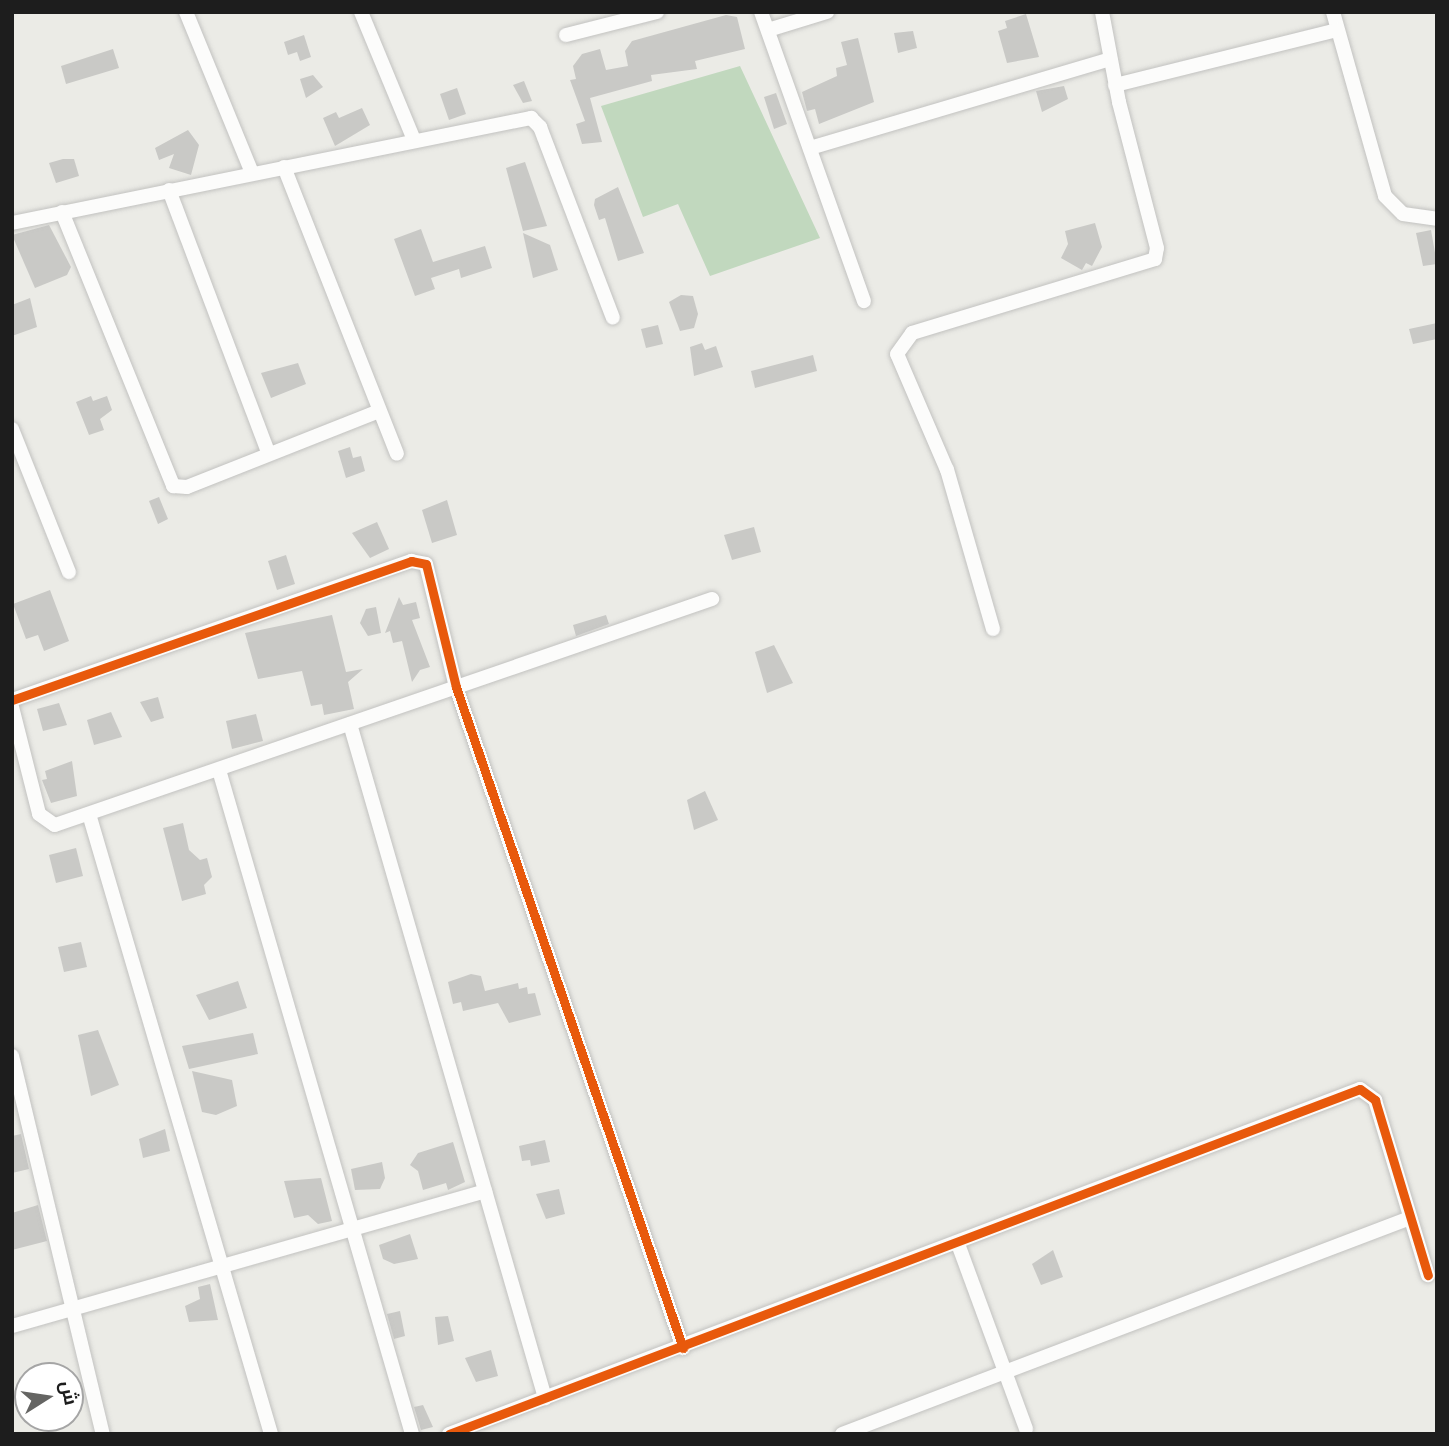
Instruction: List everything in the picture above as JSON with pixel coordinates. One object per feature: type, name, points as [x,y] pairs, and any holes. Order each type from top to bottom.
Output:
[{"type":"street","points":[[186,12],[252,173]]},
{"type":"street","points":[[361,12],[414,140]]},
{"type":"street","points":[[566,36],[657,12]]},
{"type":"street","points":[[761,12],[864,301]]},
{"type":"street","points":[[768,30],[827,12]]},
{"type":"street","points":[[993,629],[947,470],[897,354],[912,334],[1155,259],[1157,248],[1115,85],[1102,12]]},
{"type":"street","points":[[1333,12],[1385,196],[1403,214],[1437,219]]},
{"type":"street","points":[[1115,85],[1337,30]]},
{"type":"street","points":[[810,148],[1110,59]]},
{"type":"street","points":[[12,223],[523,117],[535,120],[613,318]]},
{"type":"street","points":[[284,167],[397,454]]},
{"type":"street","points":[[169,190],[270,454]]},
{"type":"street","points":[[62,212],[169,483],[182,488],[379,411]]},
{"type":"street","points":[[12,429],[69,572]]},
{"type":"street","points":[[12,700],[416,560],[432,572],[456,687],[683,1348]]},
{"type":"street","points":[[12,706],[42,821],[55,825],[712,599]]},
{"type":"street","points":[[350,724],[545,1398]]},
{"type":"street","points":[[219,770],[412,1434]]},
{"type":"street","points":[[89,814],[271,1434]]},
{"type":"street","points":[[12,1056],[103,1434]]},
{"type":"street","points":[[458,1432],[1360,1089],[1375,1100],[1427,1275]]},
{"type":"street","points":[[12,1326],[485,1191]]},
{"type":"street","points":[[842,1434],[1410,1218]]},
{"type":"street","points":[[958,1244],[1026,1429]]},
{"type":"green space","points":[[740,66],[820,238],[710,276],[678,204],[643,217],[601,106]]},
{"type":"building","points":[[1026,14],[1039,57],[1007,63],[998,31],[1007,28],[1005,21]]},
{"type":"building","points":[[726,15],[737,17],[745,49],[695,61],[697,69],[651,75],[652,81],[590,98],[602,142],[582,144],[576,124],[585,121],[570,80],[576,79],[573,66],[582,54],[600,49],[606,70],[628,66],[625,51],[632,41]]},
{"type":"building","points":[[913,31],[917,48],[898,53],[894,33]]},
{"type":"building","points":[[304,35],[311,57],[300,61],[297,52],[288,55],[284,42]]},
{"type":"building","points":[[858,38],[874,102],[819,124],[815,109],[807,111],[802,92],[837,76],[836,68],[847,65],[841,42]]},
{"type":"building","points":[[113,49],[119,68],[66,84],[61,66]]},
{"type":"building","points":[[313,75],[323,87],[306,98],[300,79]]},
{"type":"building","points":[[524,81],[532,101],[523,103],[513,85]]},
{"type":"building","points":[[1064,86],[1068,99],[1042,112],[1036,91]]},
{"type":"building","points":[[457,88],[466,114],[449,120],[440,94]]},
{"type":"building","points":[[776,93],[787,124],[774,129],[764,97]]},
{"type":"building","points":[[362,108],[370,125],[335,146],[323,118],[336,112],[339,118]]},
{"type":"building","points":[[188,130],[199,145],[191,175],[169,168],[174,154],[159,160],[155,148]]},
{"type":"building","points":[[74,159],[79,176],[56,183],[49,163]]},
{"type":"building","points":[[525,162],[547,226],[523,231],[506,168]]},
{"type":"building","points":[[618,187],[644,253],[618,261],[605,218],[599,220],[594,205],[595,199]]},
{"type":"building","points":[[1095,223],[1102,247],[1092,266],[1086,263],[1082,270],[1061,258],[1068,244],[1065,231]]},
{"type":"building","points":[[49,225],[71,267],[67,275],[35,288],[12,235]]},
{"type":"building","points":[[421,229],[433,262],[485,246],[492,268],[461,278],[459,269],[431,278],[435,289],[415,296],[394,239]]},
{"type":"building","points":[[1431,230],[1437,264],[1423,266],[1416,233]]},
{"type":"building","points":[[523,233],[550,245],[558,270],[533,278]]},
{"type":"building","points":[[681,295],[693,296],[698,314],[694,328],[680,331],[669,302]]},
{"type":"building","points":[[30,298],[37,327],[12,336],[12,305]]},
{"type":"building","points":[[1437,323],[1437,339],[1413,344],[1409,329]]},
{"type":"building","points":[[658,325],[663,344],[646,348],[641,329]]},
{"type":"building","points":[[702,343],[705,350],[716,346],[723,367],[694,376],[690,347]]},
{"type":"building","points":[[813,355],[817,371],[755,388],[751,371]]},
{"type":"building","points":[[298,363],[306,384],[271,398],[261,373]]},
{"type":"building","points":[[91,396],[93,401],[107,396],[112,410],[100,419],[104,430],[89,435],[76,402]]},
{"type":"building","points":[[350,447],[353,458],[361,456],[365,471],[346,478],[338,451]]},
{"type":"building","points":[[159,497],[168,519],[158,524],[149,501]]},
{"type":"building","points":[[447,500],[457,535],[432,543],[422,510]]},
{"type":"building","points":[[377,522],[389,549],[370,558],[352,533]]},
{"type":"building","points":[[754,527],[761,552],[732,560],[724,535]]},
{"type":"building","points":[[286,555],[295,584],[277,590],[268,561]]},
{"type":"building","points":[[50,590],[69,641],[44,651],[38,635],[26,639],[13,604]]},
{"type":"building","points":[[399,597],[403,605],[416,602],[420,618],[412,620],[430,667],[420,670],[412,682],[402,641],[393,643],[390,631],[385,633]]},
{"type":"building","points":[[376,607],[381,633],[368,636],[360,623],[366,609]]},
{"type":"building","points":[[332,615],[346,672],[363,669],[348,682],[354,709],[324,715],[322,704],[311,706],[302,671],[258,679],[245,633]]},
{"type":"building","points":[[606,615],[609,624],[576,636],[573,625]]},
{"type":"building","points":[[774,645],[793,683],[767,693],[755,652]]},
{"type":"building","points":[[158,697],[164,718],[151,722],[140,702]]},
{"type":"building","points":[[59,703],[67,725],[43,731],[37,709]]},
{"type":"building","points":[[111,712],[122,737],[94,745],[87,720]]},
{"type":"building","points":[[256,714],[263,741],[232,749],[226,721]]},
{"type":"building","points":[[72,761],[77,796],[51,803],[42,780],[47,779],[45,771]]},
{"type":"building","points":[[705,791],[718,820],[694,830],[687,800]]},
{"type":"building","points":[[183,823],[189,850],[200,860],[207,858],[212,877],[204,885],[206,894],[182,901],[163,828]]},
{"type":"building","points":[[76,848],[83,876],[56,883],[49,855]]},
{"type":"building","points":[[81,942],[87,967],[64,972],[58,947]]},
{"type":"building","points":[[471,974],[481,976],[485,991],[518,983],[519,989],[527,987],[528,994],[535,993],[541,1015],[509,1023],[498,1003],[463,1011],[461,1002],[453,1004],[448,982]]},
{"type":"building","points":[[238,981],[247,1008],[209,1020],[196,995]]},
{"type":"building","points":[[98,1030],[119,1085],[91,1096],[78,1035]]},
{"type":"building","points":[[253,1033],[258,1054],[189,1069],[182,1046]]},
{"type":"building","points":[[192,1071],[232,1080],[237,1106],[216,1115],[202,1112]]},
{"type":"building","points":[[165,1129],[170,1151],[143,1158],[139,1139]]},
{"type":"building","points":[[21,1134],[29,1169],[12,1173],[12,1136]]},
{"type":"building","points":[[545,1140],[550,1162],[531,1166],[530,1160],[522,1161],[519,1146]]},
{"type":"building","points":[[453,1142],[465,1182],[448,1190],[446,1183],[423,1190],[418,1171],[410,1165],[418,1153]]},
{"type":"building","points":[[382,1162],[385,1178],[380,1189],[355,1190],[351,1169]]},
{"type":"building","points":[[321,1178],[332,1221],[318,1224],[308,1215],[294,1218],[284,1181]]},
{"type":"building","points":[[559,1189],[565,1214],[546,1219],[536,1194]]},
{"type":"building","points":[[38,1205],[47,1241],[12,1250],[12,1213]]},
{"type":"building","points":[[410,1234],[418,1259],[394,1264],[383,1259],[379,1245]]},
{"type":"building","points":[[1053,1250],[1063,1277],[1041,1285],[1032,1264]]},
{"type":"building","points":[[210,1284],[218,1320],[189,1322],[185,1306],[200,1299],[198,1287]]},
{"type":"building","points":[[400,1311],[405,1336],[394,1339],[387,1314]]},
{"type":"building","points":[[448,1316],[454,1341],[438,1345],[435,1317]]},
{"type":"building","points":[[491,1350],[498,1376],[476,1382],[465,1358]]},
{"type":"building","points":[[423,1405],[433,1427],[421,1430],[414,1407]]},
{"type":"cycle path","points":[[12,700],[411,561],[426,564],[456,687],[683,1348]]},
{"type":"cycle path","points":[[449,1434],[1360,1089],[1375,1100],[1428,1275]]}]
